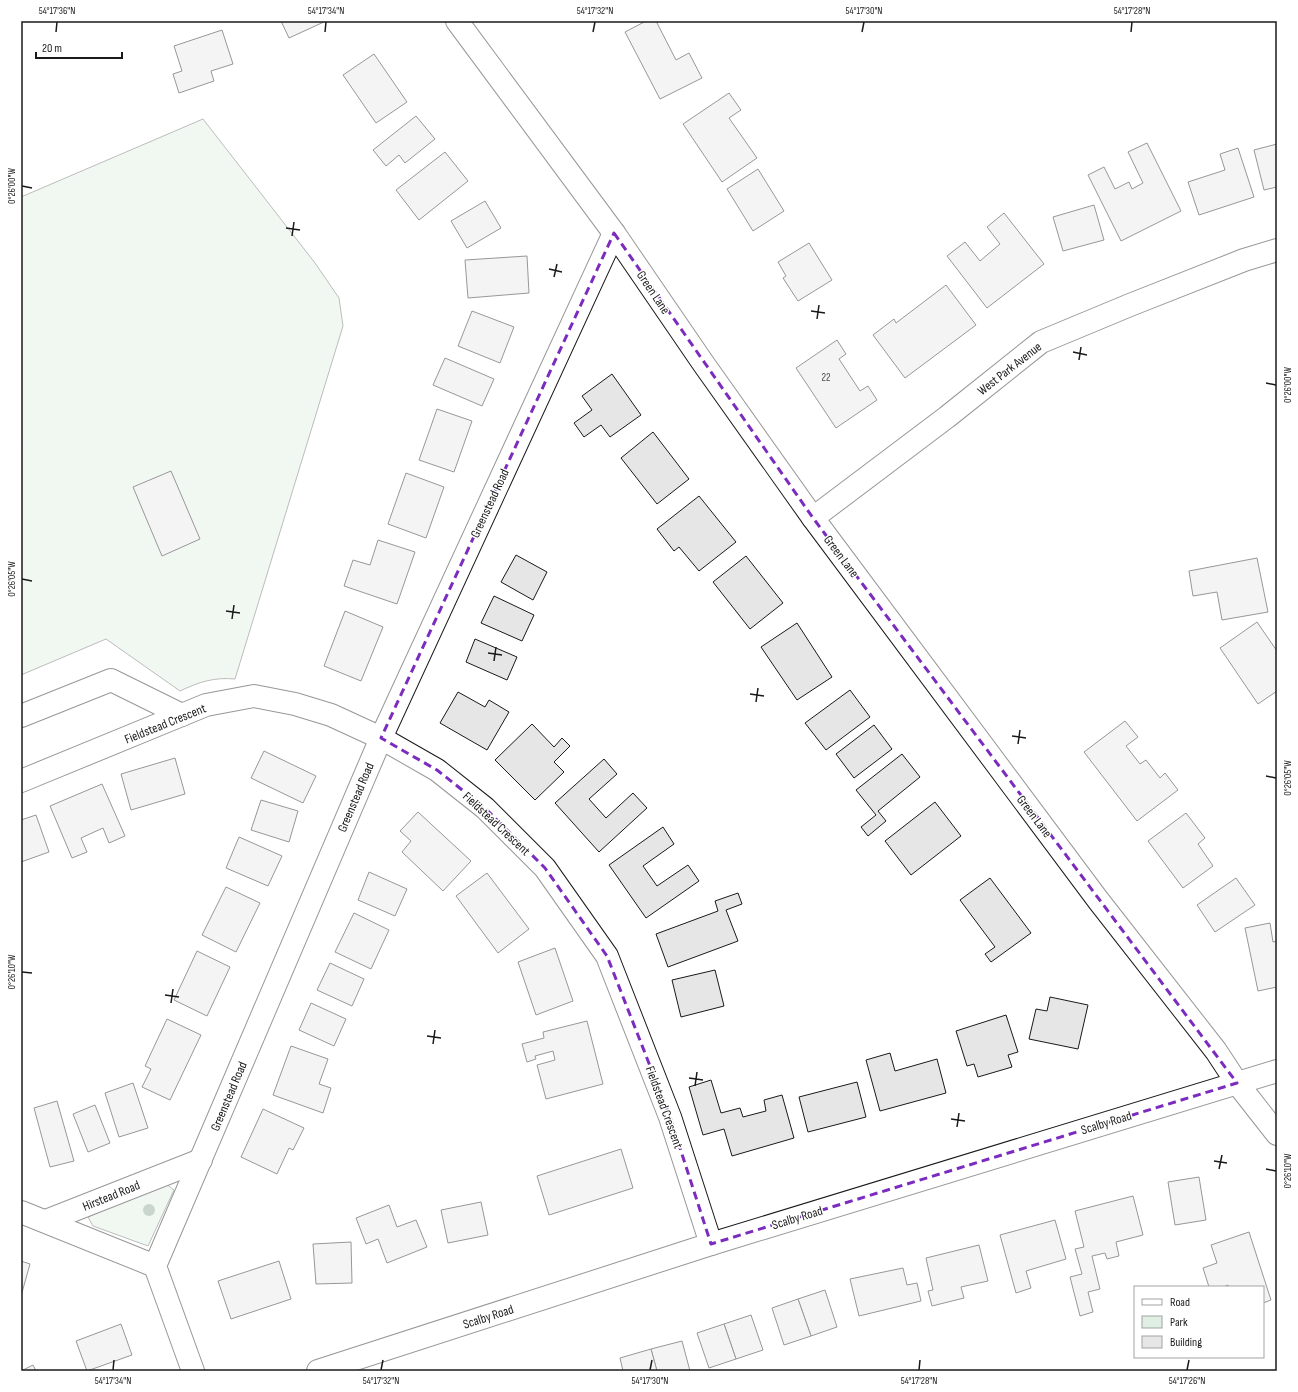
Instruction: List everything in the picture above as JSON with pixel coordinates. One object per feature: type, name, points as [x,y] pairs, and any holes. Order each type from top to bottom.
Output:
[{"type":"main road","name":"Green Lane","points":[[457,21],[614,233],[703,363],[813,518],[1093,894],[1216,1052],[1237,1083],[1277,1134]]},
{"type":"main road","name":"Greenstead Road","points":[[155,1266],[381,738],[614,233]]},
{"type":"main road","name":"West Park Avenue","points":[[813,518],[947,417],[1042,342],[1244,260],[1277,250]]},
{"type":"main road","points":[[21,716],[111,680],[182,715]]},
{"type":"main road","name":"Fieldstead Crescent","points":[[21,781],[206,705],[254,696],[294,704],[331,715],[381,738],[437,770],[485,808],[545,868],[607,956],[670,1117],[710,1244]]},
{"type":"main road","name":"Scalby Road","points":[[318,1371],[710,1244],[1277,1071]]},
{"type":"main road","name":"Hirstead Road","points":[[46,1221],[201,1160]]},
{"type":"main road","points":[[21,1212],[155,1266],[193,1371]]},
{"type":"highlighted area","points":[[614,233],[813,518],[1237,1083],[711,1244],[670,1117],[607,956],[545,868],[485,808],[437,770],[381,738]]},
{"type":"green space","points":[[203,119],[315,263],[339,298],[343,326],[235,679],[207,681],[180,691],[106,639],[21,675],[21,197]]},
{"type":"green space","points":[[165,1183],[174,1190],[148,1246],[93,1226],[88,1217]]},
{"type":"building","points":[[281,21],[326,21],[289,38]]},
{"type":"building","points":[[646,21],[656,21],[676,60],[689,53],[702,78],[660,99],[625,32]]},
{"type":"building","points":[[222,30],[233,64],[211,71],[214,81],[179,93],[173,74],[182,71],[174,46]]},
{"type":"building","points":[[374,54],[407,102],[376,123],[343,75]]},
{"type":"building","points":[[729,93],[741,110],[729,118],[757,158],[722,182],[683,124]]},
{"type":"building","points":[[416,116],[435,139],[405,163],[399,155],[386,166],[373,150]]},
{"type":"building","points":[[1147,143],[1181,211],[1121,241],[1088,175],[1104,167],[1115,189],[1129,182],[1132,189],[1143,183],[1128,152]]},
{"type":"building","points":[[1277,144],[1277,187],[1264,190],[1254,150]]},
{"type":"building","points":[[1238,148],[1254,197],[1199,215],[1188,182],[1225,170],[1220,154]]},
{"type":"building","points":[[445,152],[468,181],[419,220],[396,190]]},
{"type":"building","points":[[758,169],[784,211],[753,231],[727,189]]},
{"type":"building","points":[[485,201],[501,228],[467,248],[451,221]]},
{"type":"building","points":[[1094,205],[1104,240],[1063,251],[1053,217]]},
{"type":"building","points":[[1004,213],[1044,264],[987,308],[947,256],[965,242],[980,261],[1000,244],[987,227]]},
{"type":"building","points":[[809,243],[832,280],[798,301],[783,278],[786,276],[778,262]]},
{"type":"building","points":[[527,256],[529,293],[468,298],[465,260]]},
{"type":"building","points":[[946,285],[976,325],[905,378],[873,335],[894,319],[896,323]]},
{"type":"building","points":[[472,311],[514,327],[500,363],[458,346]]},
{"type":"building","points":[[837,340],[846,354],[839,359],[860,391],[868,386],[877,400],[836,428],[796,368]]},
{"type":"building","points":[[445,358],[494,379],[482,406],[433,385]]},
{"type":"building","points":[[612,374],[641,415],[610,437],[601,425],[584,437],[574,423],[592,410],[582,396]]},
{"type":"building","points":[[437,409],[472,421],[454,472],[419,460]]},
{"type":"building","points":[[653,432],[689,479],[657,504],[621,458]]},
{"type":"building","points":[[171,471],[200,539],[162,556],[133,487]]},
{"type":"building","points":[[406,473],[444,487],[426,538],[388,524]]},
{"type":"building","points":[[699,496],[736,542],[699,571],[679,547],[674,551],[657,529]]},
{"type":"building","points":[[378,540],[415,552],[397,604],[344,586],[353,560],[370,565]]},
{"type":"building","points":[[516,555],[547,572],[533,600],[501,582]]},
{"type":"building","points":[[746,556],[783,603],[750,629],[713,582]]},
{"type":"building","points":[[1257,558],[1268,612],[1222,620],[1217,592],[1193,596],[1189,571]]},
{"type":"building","points":[[494,596],[534,615],[522,641],[481,623]]},
{"type":"building","points":[[345,611],[383,627],[361,681],[324,666]]},
{"type":"building","points":[[1257,622],[1277,651],[1277,691],[1258,704],[1220,648]]},
{"type":"building","points":[[797,623],[832,677],[797,700],[761,647]]},
{"type":"building","points":[[475,639],[517,657],[507,680],[466,662]]},
{"type":"building","points":[[850,690],[870,717],[826,750],[805,723]]},
{"type":"building","points":[[458,692],[485,707],[489,700],[509,712],[487,750],[440,723]]},
{"type":"building","points":[[1125,721],[1138,737],[1126,746],[1140,764],[1146,760],[1160,778],[1165,773],[1178,790],[1137,821],[1084,752]]},
{"type":"building","points":[[532,724],[554,747],[562,738],[570,746],[554,762],[564,772],[535,800],[495,760]]},
{"type":"building","points":[[874,725],[892,749],[854,778],[836,754]]},
{"type":"building","points":[[264,751],[316,776],[303,803],[251,778]]},
{"type":"building","points":[[902,754],[920,777],[878,811],[886,821],[868,836],[861,827],[876,815],[856,790]]},
{"type":"building","points":[[175,758],[185,794],[131,810],[121,774]]},
{"type":"building","points":[[604,759],[617,774],[589,799],[606,818],[633,793],[647,808],[599,852],[555,803]]},
{"type":"building","points":[[102,784],[125,836],[109,843],[103,828],[81,838],[87,852],[72,858],[50,806]]},
{"type":"building","points":[[261,800],[298,811],[289,842],[251,830]]},
{"type":"building","points":[[935,802],[961,836],[911,875],[885,841]]},
{"type":"building","points":[[418,812],[471,861],[443,891],[402,852],[411,841],[400,831]]},
{"type":"building","points":[[1186,813],[1205,838],[1198,844],[1213,866],[1183,888],[1148,841]]},
{"type":"building","points":[[36,815],[49,852],[21,862],[21,820]]},
{"type":"building","points":[[663,827],[674,844],[643,866],[657,886],[688,865],[699,881],[646,918],[609,865]]},
{"type":"building","points":[[239,837],[282,856],[268,886],[226,868]]},
{"type":"building","points":[[369,872],[407,889],[395,916],[358,900]]},
{"type":"building","points":[[487,873],[529,929],[498,953],[456,896]]},
{"type":"building","points":[[990,878],[1031,933],[991,962],[985,954],[995,947],[960,900]]},
{"type":"building","points":[[1236,878],[1255,905],[1215,932],[1197,905]]},
{"type":"building","points":[[226,887],[260,903],[236,952],[202,935]]},
{"type":"building","points":[[738,893],[742,904],[726,910],[738,941],[668,967],[656,934],[718,911],[715,901]]},
{"type":"building","points":[[354,913],[389,930],[371,969],[335,952]]},
{"type":"building","points":[[1270,923],[1273,942],[1277,941],[1277,987],[1258,991],[1245,928]]},
{"type":"building","points":[[555,948],[573,1001],[536,1015],[518,962]]},
{"type":"building","points":[[197,951],[230,967],[207,1016],[174,1000]]},
{"type":"building","points":[[330,963],[364,979],[352,1006],[317,990]]},
{"type":"building","points":[[715,970],[724,1006],[681,1017],[672,980]]},
{"type":"building","points":[[1050,997],[1088,1005],[1078,1049],[1029,1039],[1036,1009],[1047,1011]]},
{"type":"building","points":[[311,1003],[346,1019],[334,1046],[299,1030]]},
{"type":"building","points":[[1006,1015],[1018,1052],[1008,1055],[1012,1067],[978,1077],[974,1064],[967,1066],[956,1031]]},
{"type":"building","points":[[167,1019],[201,1035],[170,1100],[142,1087],[151,1069],[145,1066]]},
{"type":"building","points":[[587,1021],[603,1084],[546,1099],[537,1065],[555,1060],[553,1051],[535,1056],[536,1059],[527,1062],[522,1044],[544,1038],[543,1032]]},
{"type":"building","points":[[291,1046],[328,1059],[319,1084],[331,1088],[323,1113],[273,1095]]},
{"type":"building","points":[[890,1053],[895,1071],[937,1059],[946,1093],[880,1111],[866,1060]]},
{"type":"building","points":[[711,1080],[721,1113],[740,1108],[743,1117],[766,1111],[764,1100],[782,1095],[794,1138],[732,1156],[724,1129],[703,1135],[689,1087]]},
{"type":"building","points":[[857,1082],[866,1117],[808,1132],[799,1097]]},
{"type":"building","points":[[133,1083],[148,1128],[119,1137],[105,1093]]},
{"type":"building","points":[[57,1101],[74,1161],[50,1167],[34,1108]]},
{"type":"building","points":[[95,1105],[110,1143],[88,1152],[73,1114]]},
{"type":"building","points":[[263,1109],[304,1128],[293,1150],[289,1148],[277,1174],[241,1157]]},
{"type":"building","points":[[621,1149],[633,1188],[549,1215],[537,1176]]},
{"type":"building","points":[[1199,1177],[1206,1220],[1175,1225],[1168,1182]]},
{"type":"building","points":[[1133,1196],[1143,1235],[1116,1242],[1119,1256],[1107,1259],[1105,1253],[1092,1256],[1100,1289],[1088,1292],[1093,1312],[1080,1316],[1070,1277],[1082,1274],[1075,1249],[1084,1247],[1075,1211]]},
{"type":"building","points":[[481,1202],[488,1235],[448,1243],[441,1210]]},
{"type":"building","points":[[389,1205],[397,1227],[416,1220],[427,1247],[387,1263],[378,1239],[366,1244],[356,1218]]},
{"type":"building","points":[[1055,1220],[1066,1259],[1026,1271],[1031,1288],[1016,1293],[1000,1235]]},
{"type":"building","points":[[1249,1232],[1271,1300],[1264,1303],[1264,1286],[1209,1286],[1203,1268],[1217,1263],[1211,1245]]},
{"type":"building","points":[[351,1242],[352,1283],[316,1284],[313,1244]]},
{"type":"building","points":[[979,1245],[988,1281],[961,1287],[964,1298],[932,1306],[928,1291],[933,1290],[926,1258]]},
{"type":"building","points":[[21,1261],[30,1264],[21,1296]]},
{"type":"building","points":[[279,1261],[291,1299],[231,1319],[218,1281]]},
{"type":"building","points":[[903,1268],[907,1285],[917,1283],[921,1301],[859,1316],[850,1279]]},
{"type":"building","points":[[825,1290],[837,1327],[811,1336],[798,1299]]},
{"type":"building","points":[[798,1299],[811,1336],[784,1345],[772,1308]]},
{"type":"building","points":[[751,1315],[763,1350],[736,1359],[724,1324]]},
{"type":"building","points":[[121,1324],[132,1355],[87,1371],[76,1341]]},
{"type":"building","points":[[724,1324],[736,1359],[709,1368],[697,1333]]},
{"type":"building","points":[[682,1341],[690,1371],[657,1371],[651,1349]]},
{"type":"building","points":[[651,1349],[657,1371],[623,1371],[620,1358]]},
{"type":"building","points":[[33,1365],[36,1371],[21,1371]]}]
